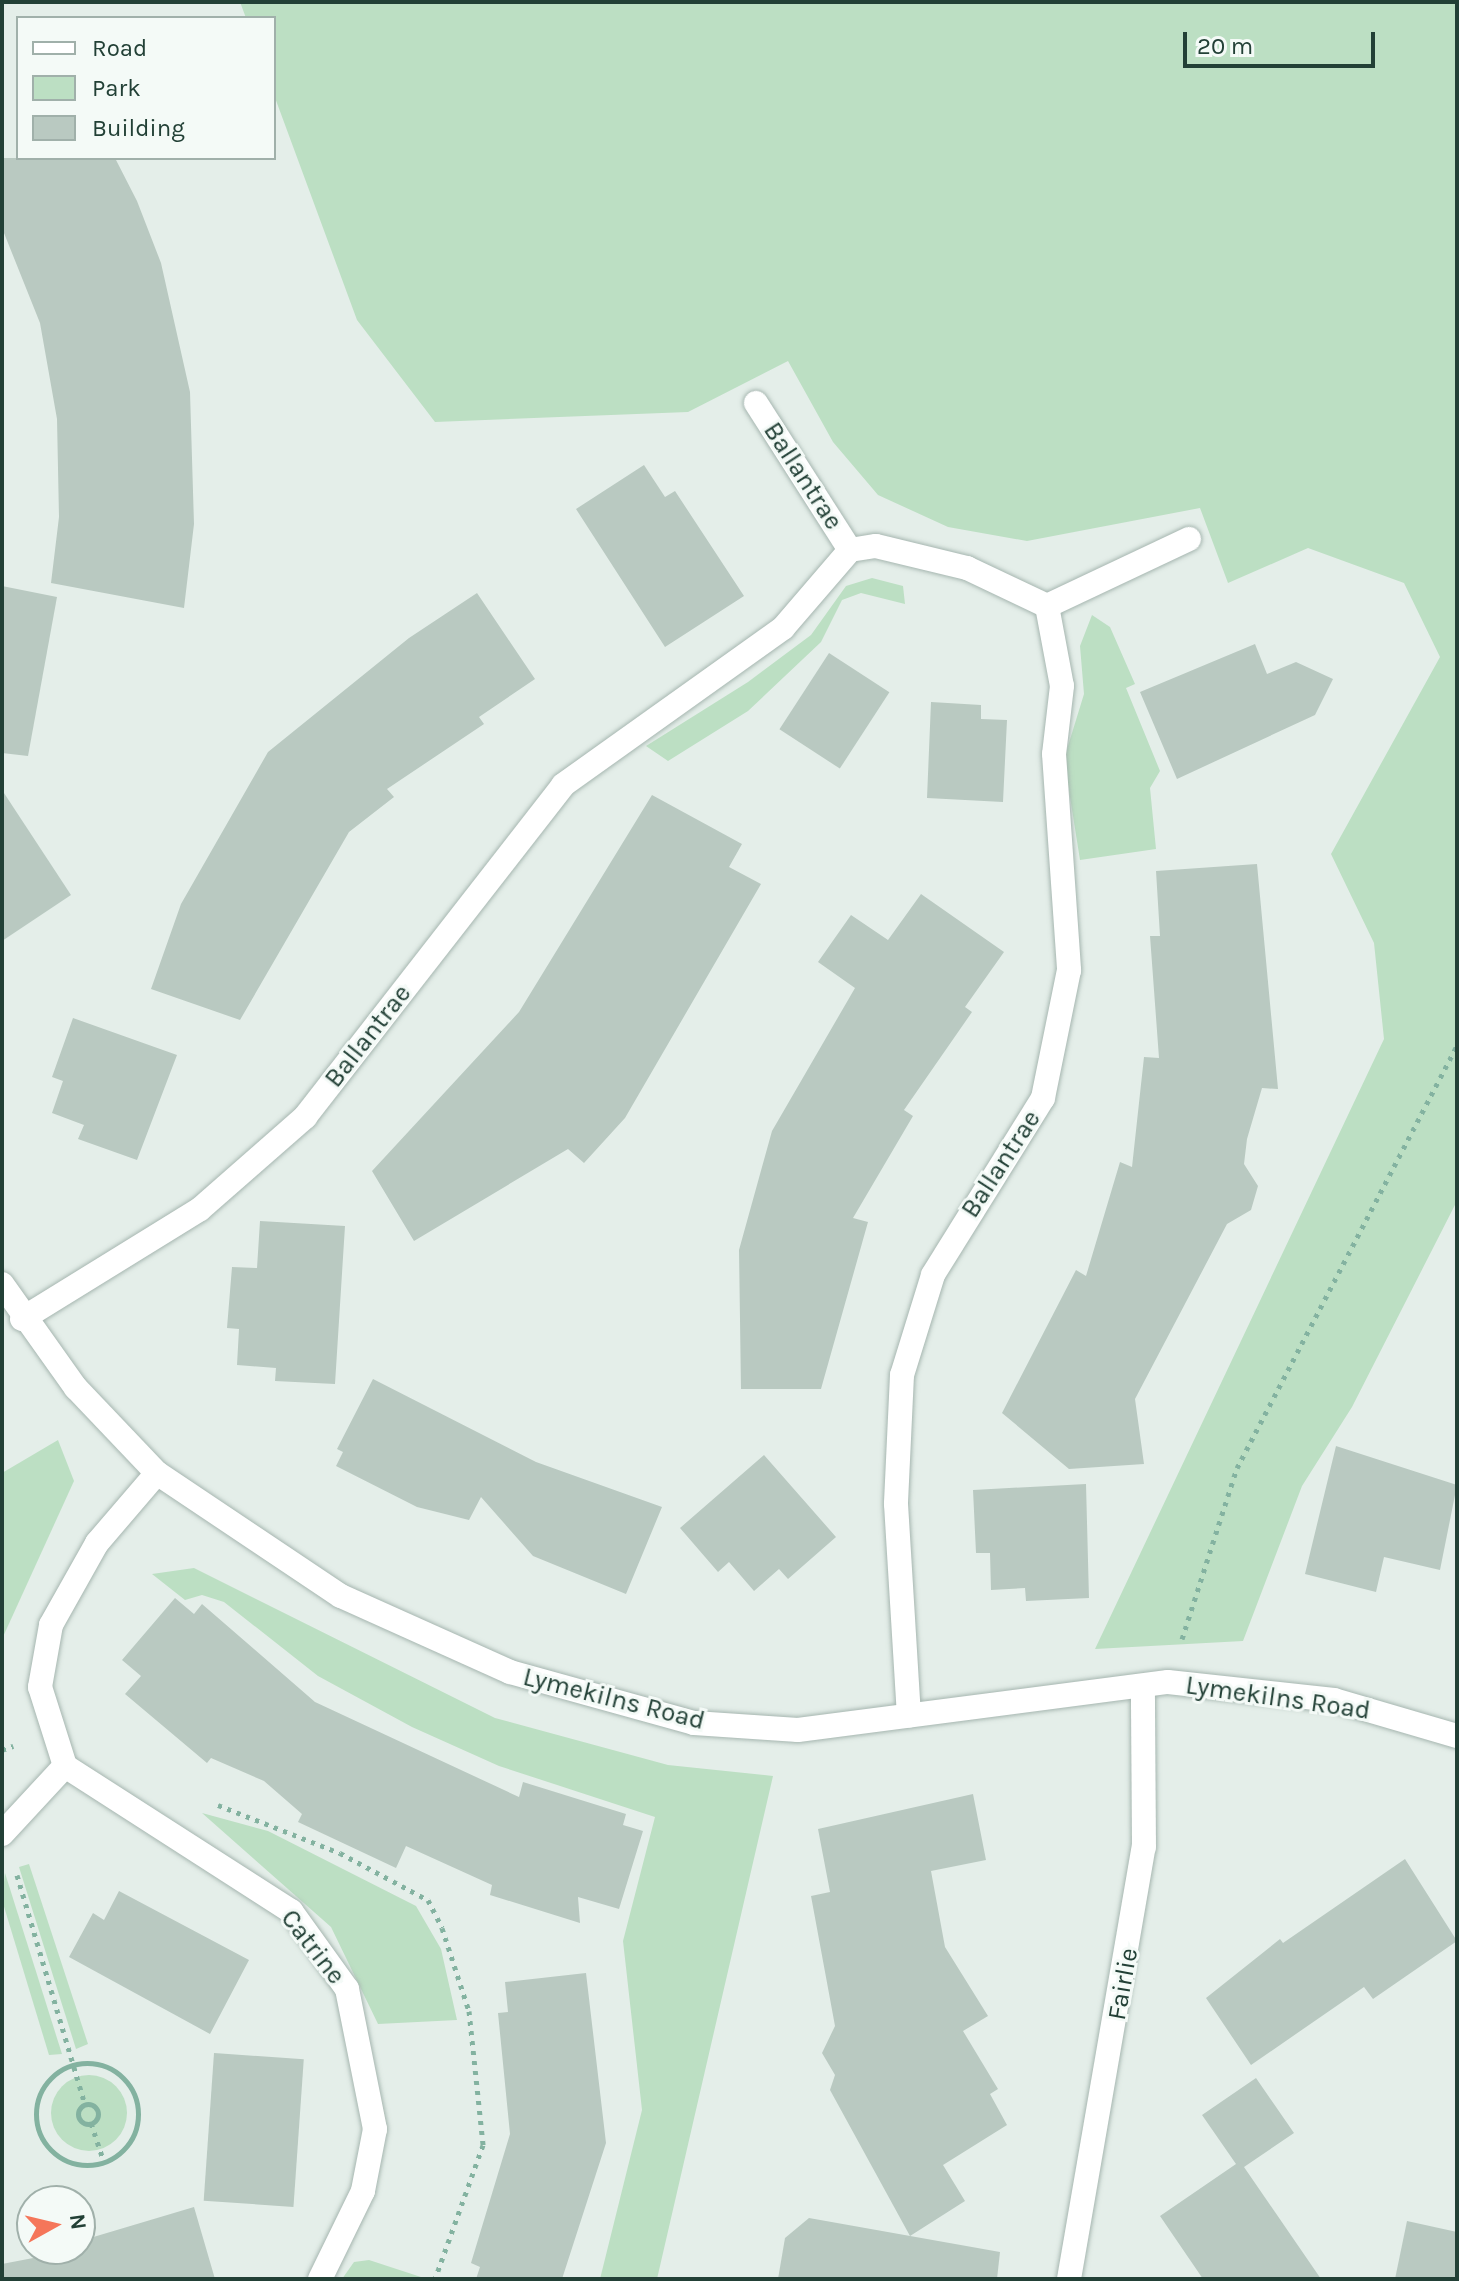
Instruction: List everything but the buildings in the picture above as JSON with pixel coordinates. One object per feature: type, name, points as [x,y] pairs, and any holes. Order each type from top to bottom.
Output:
[{"type":"street","name":"Ballantrae","points":[[756,403],[850,550]]},
{"type":"street","points":[[1047,606],[1189,539]]},
{"type":"street","name":"Ballantrae","points":[[22,1319],[200,1209],[305,1117],[563,785],[783,628],[850,550],[876,546],[967,568],[1047,606],[1062,686],[1054,754],[1069,970],[1062,1029],[1043,1098],[933,1275],[902,1375],[896,1504],[909,1716]]},
{"type":"street","name":"Lymekilns Road","points":[[2,1284],[22,1319],[157,1473],[341,1596],[510,1672],[694,1723],[798,1730],[1168,1682],[1334,1700],[1457,1736]]},
{"type":"street","points":[[2,1834],[65,1766],[40,1687],[51,1625],[97,1543],[157,1473]]},
{"type":"street","name":"Fairlie","points":[[1069,2279],[1144,1847],[1143,1686]]},
{"type":"street","name":"Catrine","points":[[65,1766],[291,1911],[347,1989],[375,2129],[363,2191],[320,2279]]},
{"type":"path","points":[[1168,1682],[1237,1468],[1457,1046]]},
{"type":"path","points":[[9,1862],[85,2104],[80,2120],[91,2123]]},
{"type":"path","points":[[73,2064],[99,2064],[135,2092],[133,2137],[104,2162],[74,2165],[40,2136],[40,2091],[73,2064]]},
{"type":"path","points":[[85,2104],[98,2111],[91,2123],[104,2162]]},
{"type":"green space","points":[[240,2],[1457,2],[1457,1201],[1352,1407],[1302,1486],[1243,1641],[1095,1649],[1384,1039],[1374,943],[1331,854],[1440,657],[1404,583],[1308,548],[1228,583],[1200,508],[1027,541],[948,527],[878,495],[833,442],[788,361],[688,412],[435,422],[357,320],[276,100],[276,16],[245,16]]},
{"type":"green space","points":[[872,578],[903,586],[905,604],[861,593],[842,600],[821,642],[748,711],[668,761],[646,746],[748,682],[811,635],[846,586]]},
{"type":"green space","points":[[1092,615],[1110,627],[1135,684],[1126,688],[1160,771],[1150,788],[1156,849],[1080,860],[1064,759],[1084,694],[1080,646]]},
{"type":"green space","points":[[58,1440],[74,1481],[2,1639],[2,1473]]},
{"type":"green space","points":[[194,1568],[495,1718],[668,1765],[773,1776],[657,2279],[600,2279],[642,2110],[623,1941],[655,1817],[499,1766],[412,1727],[318,1676],[224,1602],[202,1595],[185,1600],[152,1574]]},
{"type":"green space","points":[[202,1813],[268,1831],[416,1906],[441,1949],[457,2020],[378,2024],[331,1927]]},
{"type":"green space","points":[[29,1864],[88,2044],[76,2049],[19,1867]]},
{"type":"green space","points":[[5,1873],[62,2054],[49,2055],[2,1900]]},
{"type":"green space","points":[[97,2075],[110,2081],[121,2092],[127,2113],[125,2128],[110,2145],[97,2151],[81,2151],[68,2145],[53,2128],[51,2105],[57,2092],[74,2077]]},
{"type":"green space","points":[[369,2260],[424,2278],[342,2279],[354,2262]]}]
